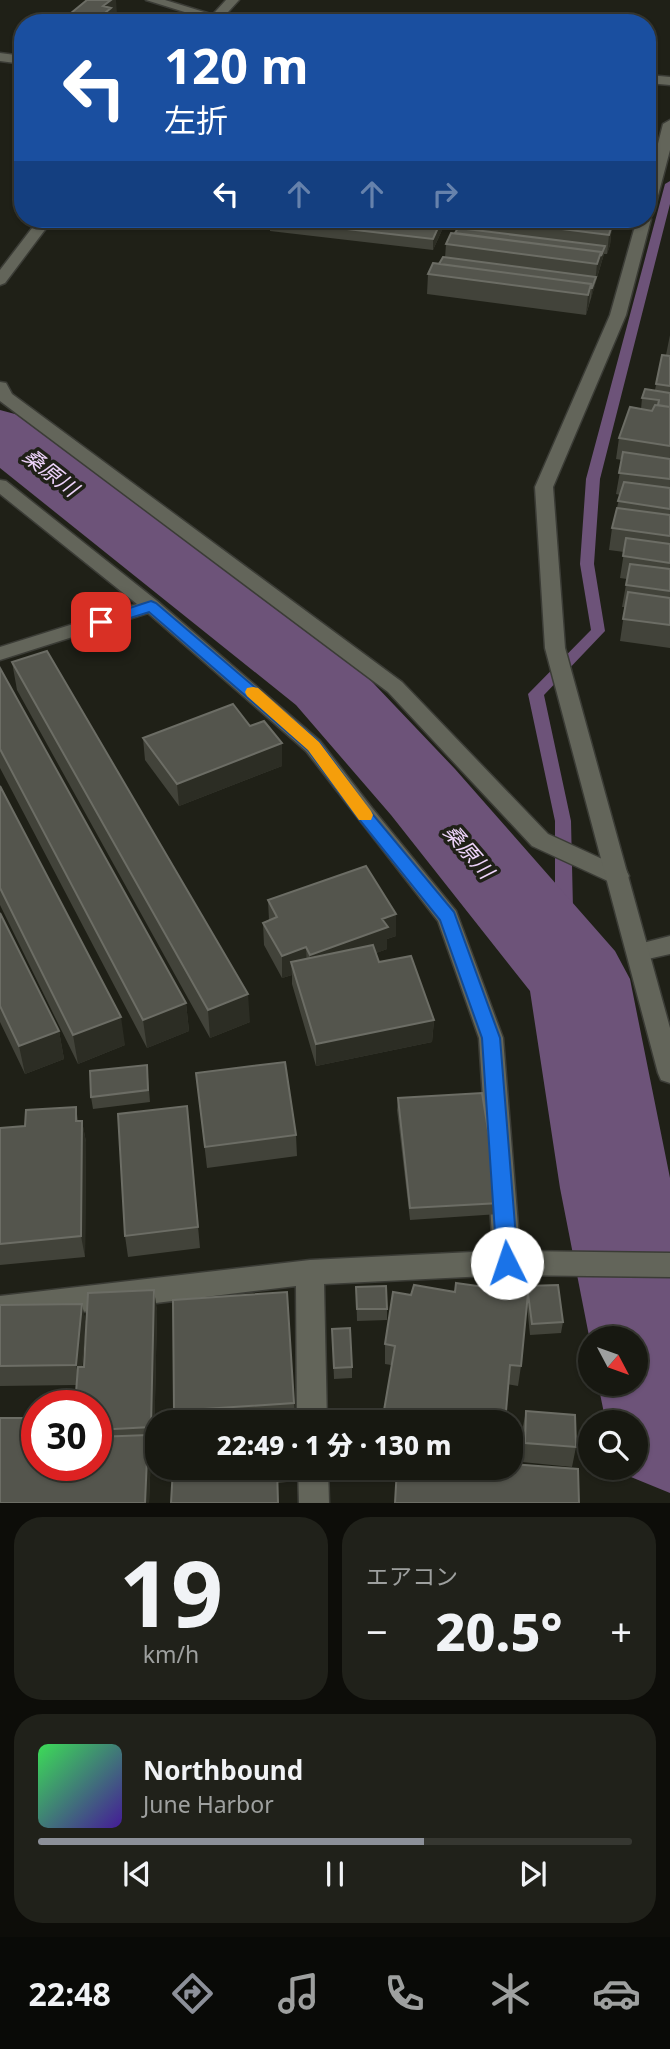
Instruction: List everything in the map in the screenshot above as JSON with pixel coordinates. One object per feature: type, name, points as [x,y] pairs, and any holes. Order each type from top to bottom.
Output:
[{"type":"street","points":[[152,0],[193,14]]},
{"type":"street","points":[[220,14],[233,0]]},
{"type":"street","points":[[656,177],[670,124]]},
{"type":"street","points":[[0,280],[39,228]]},
{"type":"street","points":[[642,228],[618,315],[544,487],[555,648],[670,1073]]},
{"type":"street","points":[[0,387],[5,397],[395,687],[540,840],[618,876]]},
{"type":"street","points":[[0,485],[151,606],[313,746],[364,814],[448,917],[491,1038],[507,1263]]},
{"type":"street","points":[[0,654],[151,606]]},
{"type":"street","points":[[639,952],[670,945]]},
{"type":"street","points":[[0,1309],[310,1272],[507,1263],[670,1265]]},
{"type":"street","points":[[310,1272],[312,1410]]},
{"type":"street","points":[[313,1480],[314,1503]]},
{"type":"building","points":[[87,0],[111,0],[103,6],[111,8],[104,14],[71,13]]},
{"type":"building","points":[[339,228],[438,228],[433,239]]},
{"type":"building","points":[[458,228],[605,246],[601,256],[601,252],[455,233]]},
{"type":"building","points":[[554,228],[611,228],[609,235]]},
{"type":"building","points":[[451,233],[601,252],[597,264],[446,244]]},
{"type":"building","points":[[443,257],[596,277],[591,288],[591,284],[439,264]]},
{"type":"building","points":[[433,263],[591,284],[588,295],[428,274]]},
{"type":"building","points":[[662,355],[670,356],[670,386],[656,384]]},
{"type":"building","points":[[645,389],[670,393],[670,407],[658,405],[659,400],[642,398]]},
{"type":"building","points":[[655,405],[670,407],[670,446],[619,438],[630,407],[652,411]]},
{"type":"building","points":[[623,452],[670,459],[670,479],[619,473]]},
{"type":"building","points":[[624,482],[670,488],[670,509],[618,501]]},
{"type":"building","points":[[617,508],[670,515],[670,536],[612,528]]},
{"type":"building","points":[[626,538],[670,544],[670,563],[623,556]]},
{"type":"building","points":[[630,564],[670,569],[670,591],[626,585]]},
{"type":"building","points":[[628,592],[670,598],[670,625],[623,619]]},
{"type":"building","points":[[47,651],[248,994],[208,1010],[12,662]]},
{"type":"building","points":[[0,668],[186,1003],[143,1020],[0,749]]},
{"type":"building","points":[[233,704],[250,726],[264,721],[282,743],[177,784],[143,738]]},
{"type":"building","points":[[0,786],[121,1017],[73,1035],[0,888]]},
{"type":"building","points":[[366,866],[396,914],[382,919],[388,927],[310,955],[306,947],[282,956],[263,923],[277,917],[268,900]]},
{"type":"building","points":[[0,913],[59,1031],[19,1046],[0,1006]]},
{"type":"building","points":[[373,945],[379,962],[411,956],[434,1020],[316,1044],[291,962]]},
{"type":"building","points":[[285,1062],[296,1135],[205,1147],[196,1073]]},
{"type":"building","points":[[147,1065],[148,1090],[91,1097],[90,1071]]},
{"type":"building","points":[[482,1093],[500,1203],[410,1208],[398,1098]]},
{"type":"building","points":[[187,1106],[198,1227],[125,1236],[118,1114]]},
{"type":"building","points":[[76,1107],[76,1121],[82,1121],[81,1236],[0,1244],[0,1128],[25,1126],[26,1110]]},
{"type":"building","points":[[456,1283],[528,1293],[521,1366],[510,1365],[506,1410],[384,1410],[395,1346],[385,1344],[393,1292],[411,1295],[414,1285],[455,1292]]},
{"type":"building","points":[[558,1285],[563,1322],[532,1324],[527,1286]]},
{"type":"building","points":[[386,1286],[387,1309],[357,1309],[356,1287]]},
{"type":"building","points":[[154,1290],[151,1410],[145,1410],[145,1427],[112,1429],[112,1390],[76,1390],[78,1367],[84,1367],[88,1293]]},
{"type":"building","points":[[287,1292],[294,1403],[174,1410],[173,1300]]},
{"type":"building","points":[[82,1304],[76,1365],[0,1366],[0,1305]]},
{"type":"building","points":[[350,1328],[352,1367],[334,1368],[332,1329]]},
{"type":"building","points":[[526,1411],[575,1415],[576,1447],[525,1443]]},
{"type":"building","points":[[0,1418],[21,1418],[21,1481],[112,1481],[112,1436],[145,1435],[145,1503],[0,1503]]},
{"type":"building","points":[[523,1465],[578,1469],[579,1503],[395,1503],[396,1480],[523,1480]]},
{"type":"building","points":[[172,1480],[277,1480],[278,1503],[171,1503]]},
{"type":"waterway","points":[[579,979],[564,909],[563,821],[536,694],[598,631],[587,564],[593,479],[670,184]]},
{"type":"waterway","name":"桑原川","points":[[0,432],[326,685],[423,792],[579,979],[616,1188],[670,1432]]},
{"type":"slow traffic","points":[[253,692],[313,746],[365,815]]},
{"type":"route","points":[[101,622],[151,606],[234,675],[313,746],[364,814],[448,917],[491,1038],[507,1263]]}]
